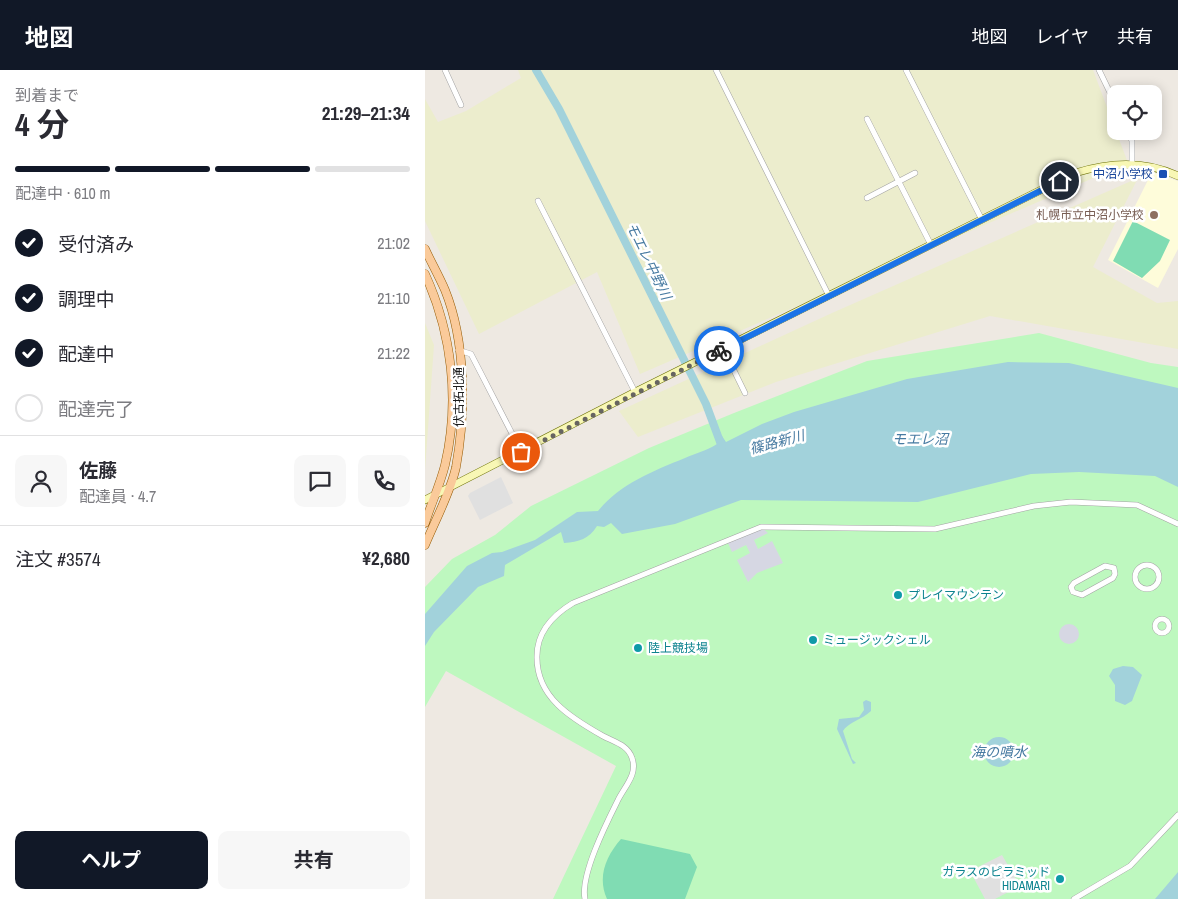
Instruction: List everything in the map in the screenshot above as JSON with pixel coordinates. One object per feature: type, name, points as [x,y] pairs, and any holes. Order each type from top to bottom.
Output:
[{"type":"main road","name":"伏古拓北通","points":[[425,249],[445,291],[457,336],[461,419],[456,468],[425,544]]},
{"type":"main road","name":"伏古拓北通","points":[[425,274],[435,295],[447,336],[452,380],[452,418],[445,465],[425,523]]},
{"type":"street","points":[[445,70],[461,105]]},
{"type":"street","points":[[716,70],[829,296]]},
{"type":"street","points":[[906,70],[982,220]]},
{"type":"street","points":[[1099,70],[1107,87]]},
{"type":"street","points":[[867,119],[931,245]]},
{"type":"street","points":[[1132,140],[1132,164]]},
{"type":"street","points":[[425,500],[635,392],[1075,173],[1107,165],[1132,164],[1165,170],[1178,176]]},
{"type":"street","points":[[867,198],[915,173]]},
{"type":"street","points":[[538,201],[635,392]]},
{"type":"street","points":[[723,348],[745,393]]},
{"type":"street","points":[[458,350],[471,354],[521,452]]},
{"type":"street","points":[[585,899],[584,881],[588,869],[619,799],[633,775],[634,765],[631,755],[623,746],[602,736],[557,706],[546,693],[540,680],[537,653],[541,635],[554,617],[573,603],[761,527],[935,529],[1034,506],[1071,502],[1137,505],[1178,524]]},
{"type":"street","points":[[1151,565],[1158,571],[1159,581],[1152,588],[1143,588],[1136,582],[1135,573],[1141,566],[1151,565]]},
{"type":"street","points":[[1105,566],[1114,568],[1115,574],[1113,578],[1082,595],[1077,595],[1073,592],[1071,587],[1074,583],[1105,566]]},
{"type":"street","points":[[1074,899],[1130,866],[1178,815]]},
{"type":"shaded area","name":"札幌市立中沼小学校","points":[[1152,172],[1178,181],[1178,249],[1158,288],[1108,260]]},
{"type":"shaded area","points":[[501,477],[513,503],[480,520],[468,496],[470,493]]},
{"type":"shaded area","points":[[761,527],[768,533],[754,540],[758,549],[772,541],[783,563],[757,573],[748,582],[737,560],[750,553],[746,545],[732,552],[727,541]]},
{"type":"shaded area","points":[[1069,624],[1076,627],[1079,634],[1076,641],[1069,644],[1062,641],[1059,634],[1062,627]]},
{"type":"shaded area","points":[[1002,855],[1020,886],[995,899],[985,899],[970,871]]},
{"type":"green space","points":[[518,70],[1093,70],[1107,107],[1107,140],[1119,140],[1128,163],[640,374],[597,272],[479,334],[425,221],[425,99],[438,122],[466,111],[521,78]]},
{"type":"green space","points":[[1138,178],[1093,267],[1157,303],[1178,301],[1178,349],[990,316],[776,382],[638,437],[619,411],[832,313]]},
{"type":"green space","points":[[1133,221],[1170,240],[1160,261],[1142,278],[1113,261]]},
{"type":"green space","points":[[425,323],[434,345],[425,470]]},
{"type":"green space","points":[[1039,333],[1151,363],[1178,367],[1178,899],[553,899],[616,766],[446,671],[425,707],[425,587],[452,559],[495,535],[531,506],[649,448],[867,361]]},
{"type":"green space","points":[[621,839],[690,854],[697,867],[685,899],[607,899],[604,891],[603,875],[611,852]]},
{"type":"water","name":"モエレ沼","points":[[1008,362],[1069,363],[1178,388],[1178,487],[1155,476],[1079,472],[1031,474],[918,502],[741,500],[675,524],[622,534],[611,523],[604,527],[597,526],[591,534],[583,539],[564,543],[561,532],[505,565],[504,576],[478,587],[434,632],[425,646],[425,614],[467,566],[492,553],[502,552],[535,540],[577,512],[598,511],[616,493],[638,479],[717,444],[715,438],[722,436],[726,442],[762,424],[794,412],[907,379]]},
{"type":"water","points":[[1123,666],[1133,667],[1142,675],[1132,701],[1125,705],[1115,701],[1115,685],[1109,676],[1113,669]]},
{"type":"water","points":[[866,700],[871,702],[871,711],[843,731],[852,759],[856,763],[853,764],[837,729],[839,719],[859,717],[864,710],[863,702]]},
{"type":"water","name":"海の噴水","points":[[999,737],[1010,741],[1014,752],[1010,763],[999,767],[988,763],[984,752],[988,741]]},
{"type":"water","points":[[1178,872],[1178,899],[1155,899]]},
{"type":"waterway","name":"モエレ中野川","points":[[536,70],[559,109],[706,404],[722,447]]},
{"type":"way so far","points":[[521,452],[635,392],[719,351]]},
{"type":"place","name":"中沼小学校","points":[[1163,174]]},
{"type":"place","name":"札幌市立中沼小学校","points":[[1154,215]]},
{"type":"place","name":"プレイマウンテン","points":[[898,595]]},
{"type":"place","name":"ミュージックシェル","points":[[813,640]]},
{"type":"place","name":"陸上競技場","points":[[638,648]]},
{"type":"place","name":"ガラスのピラミッド HIDAMARI","points":[[1060,879]]},
{"type":"route","points":[[719,351],[1060,181]]},
{"type":"water label","name":"篠路新川","points":[[777,442]]}]
